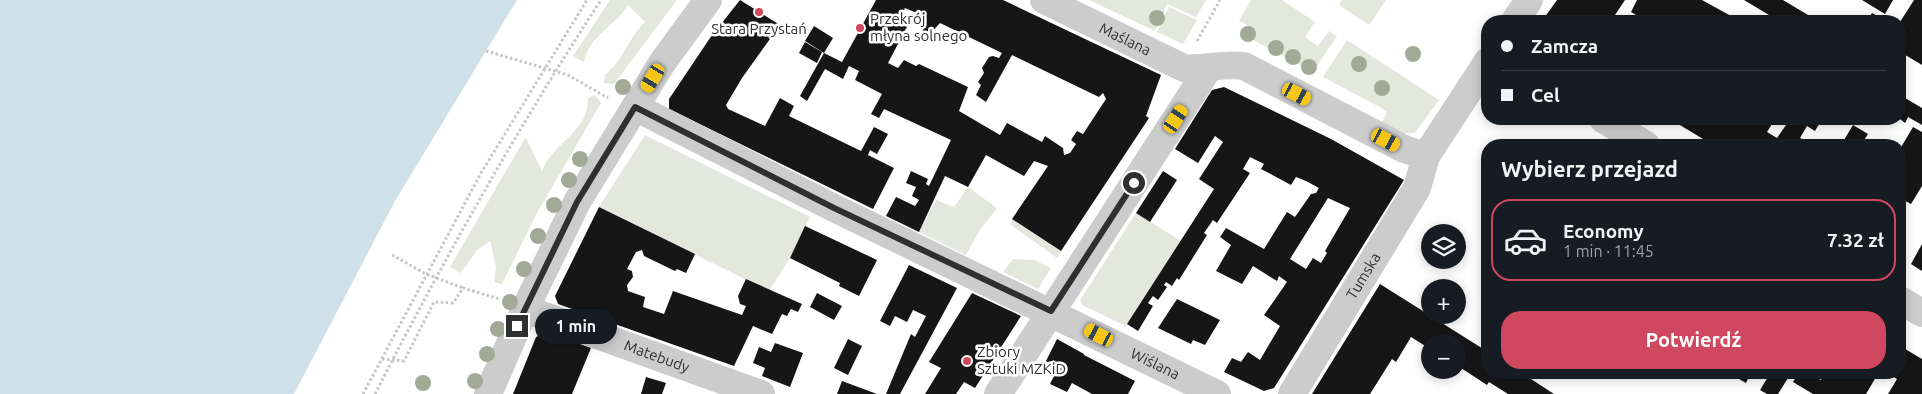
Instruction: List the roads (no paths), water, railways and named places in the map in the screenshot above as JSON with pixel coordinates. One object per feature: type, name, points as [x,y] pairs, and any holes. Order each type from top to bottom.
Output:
[{"type":"street","points":[[488,394],[513,304],[662,63],[708,0]]},
{"type":"street","name":"Maślana","points":[[1044,0],[1184,68],[1208,69],[1229,64],[1244,66],[1404,149],[1426,156]]},
{"type":"street","points":[[1519,15],[1529,0]]},
{"type":"street","points":[[998,394],[1208,69]]},
{"type":"street","name":"Tumska","points":[[1292,394],[1417,188],[1426,156],[1481,72]]},
{"type":"street","name":"Wiślana","points":[[635,107],[834,208],[1051,311],[1217,394]]},
{"type":"street","points":[[1612,125],[1636,139]]},
{"type":"street","name":"Matebudy","points":[[513,304],[761,394]]},
{"type":"street","points":[[1906,304],[1922,313]]},
{"type":"place","name":"Stara Przystań","points":[[759,12]]},
{"type":"place","name":"Przekrój młyna solnego","points":[[860,28]]},
{"type":"place","name":"Zbiory Sztuki MZKiD","points":[[967,361]]}]
